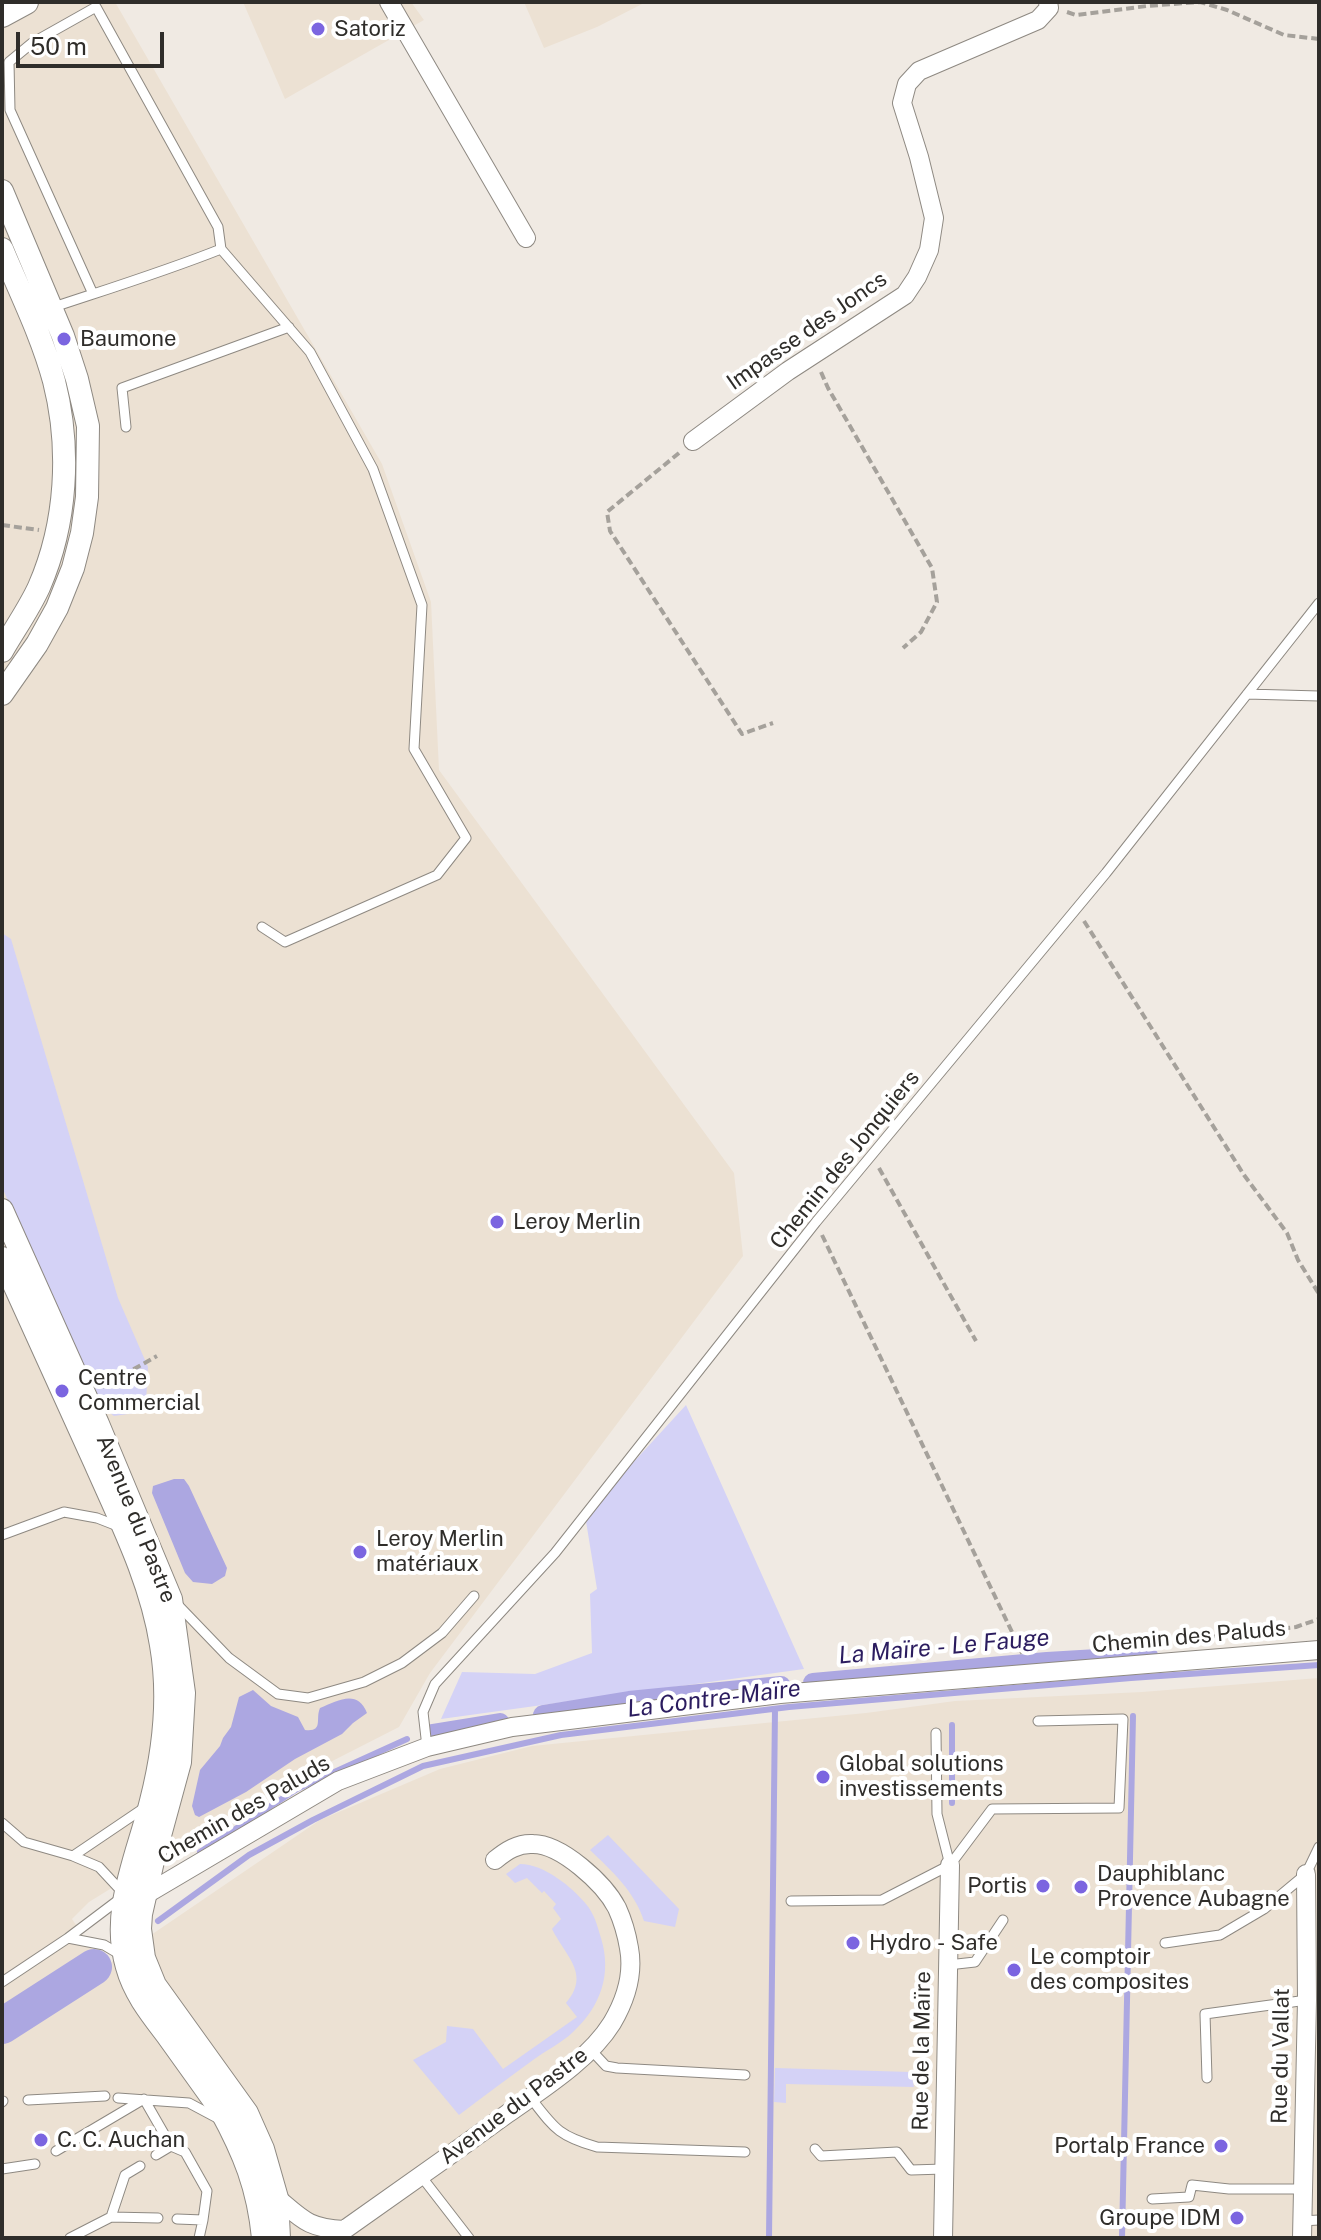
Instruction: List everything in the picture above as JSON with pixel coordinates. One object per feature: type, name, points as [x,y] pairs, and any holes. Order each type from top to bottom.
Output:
[{"type":"main road","points":[[2,15],[26,2]]},
{"type":"street","points":[[389,2],[526,238]]},
{"type":"street","name":"Impasse des Joncs","points":[[693,441],[788,371],[905,295],[929,250],[934,218],[902,103],[907,84],[919,71],[1038,20],[1049,5]]},
{"type":"street","points":[[2,191],[77,379],[88,426],[87,497],[73,568],[57,608],[37,644],[2,694]]},
{"type":"street","points":[[2,249],[53,378],[62,416],[64,494],[39,586],[2,651]]},
{"type":"street","name":"Avenue du Pastre","points":[[2,1210],[86,1396],[171,1599],[184,1693],[180,1762],[135,1895],[122,1922],[124,1956],[141,1999],[228,2123],[252,2176],[263,2238]]},
{"type":"street","name":"Avenue du Pastre","points":[[2,1258],[125,1529],[150,1594],[161,1644],[165,1678],[164,1729],[135,1895],[144,1958],[155,1985],[247,2113],[263,2149],[277,2198],[279,2238]]},
{"type":"street","name":"Chemin des Paluds","points":[[135,1895],[338,1781],[427,1747],[512,1727],[780,1694],[1319,1650]]},
{"type":"street","name":"Avenue du Pastre","points":[[340,2234],[591,2050],[611,2024],[628,1992],[630,1950],[617,1908],[596,1880],[557,1849],[532,1843],[507,1850],[495,1860]]},
{"type":"street","name":"Rue de la Maïre","points":[[943,2238],[950,1865]]},
{"type":"street","name":"Rue du Vallat","points":[[1306,1874],[1307,2000],[1302,2189],[1307,2226]]},
{"type":"street","points":[[277,2198],[309,2224],[340,2234]]},
{"type":"lane","points":[[93,294],[10,110],[9,62],[32,43],[96,7],[218,227],[221,249],[310,352],[373,469],[422,605],[414,749],[466,838],[437,875],[285,942],[262,927]]},
{"type":"lane","points":[[51,308],[221,249]]},
{"type":"lane","points":[[126,427],[122,388],[289,327]]},
{"type":"lane","name":"Chemin des Jonquiers","points":[[427,1747],[423,1712],[435,1684],[555,1553],[816,1222],[1106,873],[1319,603]]},
{"type":"lane","points":[[1247,694],[1319,696]]},
{"type":"lane","points":[[2,1535],[64,1512],[97,1518],[125,1529]]},
{"type":"lane","points":[[171,1599],[229,1658],[278,1694],[308,1698],[364,1682],[402,1663],[442,1633],[474,1596]]},
{"type":"lane","points":[[791,1901],[882,1900],[950,1865],[992,1809],[1119,1808],[1123,1719],[1038,1721]]},
{"type":"lane","points":[[936,1733],[937,1814],[950,1865]]},
{"type":"lane","points":[[73,1856],[150,1803]]},
{"type":"lane","points":[[2,1823],[24,1842],[99,1867],[135,1895],[2,1982]]},
{"type":"lane","points":[[1165,1943],[1220,1935],[1264,1909],[1306,1874],[1319,1847]]},
{"type":"lane","points":[[948,1965],[975,1962],[1003,1920]]},
{"type":"lane","points":[[68,1938],[104,1945],[124,1956]]},
{"type":"lane","points":[[1207,2078],[1205,2014],[1307,2000]]},
{"type":"lane","points":[[591,2050],[606,2066],[617,2068],[745,2075]]},
{"type":"lane","points":[[28,2100],[105,2096]]},
{"type":"lane","points":[[530,2097],[554,2128],[575,2141],[597,2147],[745,2152]]},
{"type":"lane","points":[[118,2098],[189,2103],[228,2123]]},
{"type":"lane","points":[[144,2099],[171,2146],[185,2152],[207,2191],[199,2238]]},
{"type":"lane","points":[[56,2151],[144,2099]]},
{"type":"lane","points":[[156,2155],[171,2146]]},
{"type":"lane","points":[[815,2149],[821,2156],[897,2152],[911,2170],[944,2169]]},
{"type":"lane","points":[[2,2169],[35,2164]]},
{"type":"lane","points":[[111,2217],[125,2175],[140,2166]]},
{"type":"lane","points":[[421,2176],[469,2238]]},
{"type":"lane","points":[[1152,2199],[1189,2197],[1192,2185],[1229,2189],[1302,2189]]},
{"type":"lane","points":[[70,2238],[111,2217],[158,2218]]},
{"type":"lane","points":[[177,2219],[203,2220]]},
{"type":"path","points":[[1049,5],[1076,15],[1200,2],[1227,10],[1284,35],[1319,39]]},
{"type":"path","points":[[821,350],[819,367],[828,388],[932,568],[937,602],[921,632],[903,648]]},
{"type":"path","points":[[693,441],[607,512],[610,531],[742,734],[773,723]]},
{"type":"path","points":[[2,525],[56,532]]},
{"type":"path","points":[[1076,907],[1244,1175],[1287,1233],[1298,1260],[1319,1294]]},
{"type":"path","points":[[872,1155],[976,1341]]},
{"type":"path","points":[[816,1222],[1023,1655]]},
{"type":"path","points":[[86,1396],[157,1356]]},
{"type":"shaded area","points":[[37,2],[115,2],[382,464],[431,602],[439,770],[734,1173],[743,1256],[430,1673],[399,1727],[246,1805],[89,1902],[72,1919],[104,1967],[320,1820],[440,1769],[532,1746],[866,1713],[955,1701],[1142,1692],[1319,1678],[1319,2238],[2,2238],[2,18]]},
{"type":"shaded area","points":[[243,2],[411,2],[424,20],[285,99]]},
{"type":"shaded area","points":[[524,2],[646,2],[597,27],[544,48]]},
{"type":"shaded area","points":[[2,933],[11,939],[118,1298],[148,1367],[146,1402],[135,1413],[114,1416],[95,1402],[2,1187]]},
{"type":"shaded area","points":[[686,1405],[804,1669],[441,1719],[462,1672],[535,1674],[592,1653],[590,1594],[597,1589],[585,1515]]},
{"type":"shaded area","points":[[184,1479],[189,1486],[227,1568],[225,1576],[212,1584],[193,1582],[185,1573],[152,1493],[153,1486]]},
{"type":"shaded area","points":[[253,1690],[271,1706],[298,1717],[305,1730],[317,1727],[320,1708],[347,1698],[358,1701],[367,1713],[342,1734],[199,1817],[192,1806],[200,1770],[231,1727],[239,1697]]},
{"type":"shaded area","points":[[608,1835],[679,1909],[675,1927],[644,1921],[629,1891],[590,1850]]},
{"type":"shaded area","points":[[520,1864],[538,1868],[557,1878],[589,1908],[604,1951],[602,1989],[591,2011],[569,2036],[459,2115],[413,2060],[446,2042],[447,2026],[473,2029],[503,2069],[577,2017],[566,2003],[576,1983],[574,1966],[552,1929],[561,1919],[553,1908],[556,1904],[527,1878],[515,1883],[506,1874]]},
{"type":"shaded area","points":[[775,2068],[911,2072],[914,2087],[786,2084],[786,2103],[774,2102]]},
{"type":"waterway","name":"La Maïre - Le Fauge","points":[[813,1683],[1148,1656]]},
{"type":"waterway","name":"La Contre-Maïre","points":[[158,1921],[249,1855],[423,1766],[561,1735],[789,1707],[1319,1665]]},
{"type":"waterway","name":"La Maïre - Le Fauge","points":[[543,1715],[629,1701],[781,1686]]},
{"type":"waterway","points":[[769,2238],[775,1709]]},
{"type":"waterway","points":[[1122,2238],[1133,1716]]},
{"type":"waterway","name":"La Maïre - Le Fauge","points":[[432,1734],[500,1723]]},
{"type":"waterway","points":[[952,1725],[952,1803]]},
{"type":"waterway","points":[[200,1852],[297,1789],[407,1739]]},
{"type":"waterway","points":[[2,2026],[94,1967]]},
{"type":"place","name":"Satoriz","points":[[318,29]]},
{"type":"place","name":"Baumone","points":[[64,339]]},
{"type":"place","name":"Leroy Merlin","points":[[497,1222]]},
{"type":"place","name":"Centre Commercial","points":[[62,1391]]},
{"type":"place","name":"Leroy Merlin matériaux","points":[[360,1552]]},
{"type":"place","name":"Global solutions investissements","points":[[823,1777]]},
{"type":"place","name":"Portis","points":[[1043,1886]]},
{"type":"place","name":"Dauphiblanc Provence Aubagne","points":[[1081,1887]]},
{"type":"place","name":"Hydro - Safe","points":[[853,1943]]},
{"type":"place","name":"Le comptoir des composites","points":[[1014,1970]]},
{"type":"place","name":"C. C. Auchan","points":[[41,2140]]},
{"type":"place","name":"Portalp France","points":[[1221,2146]]},
{"type":"place","name":"Groupe IDM","points":[[1237,2218]]}]
